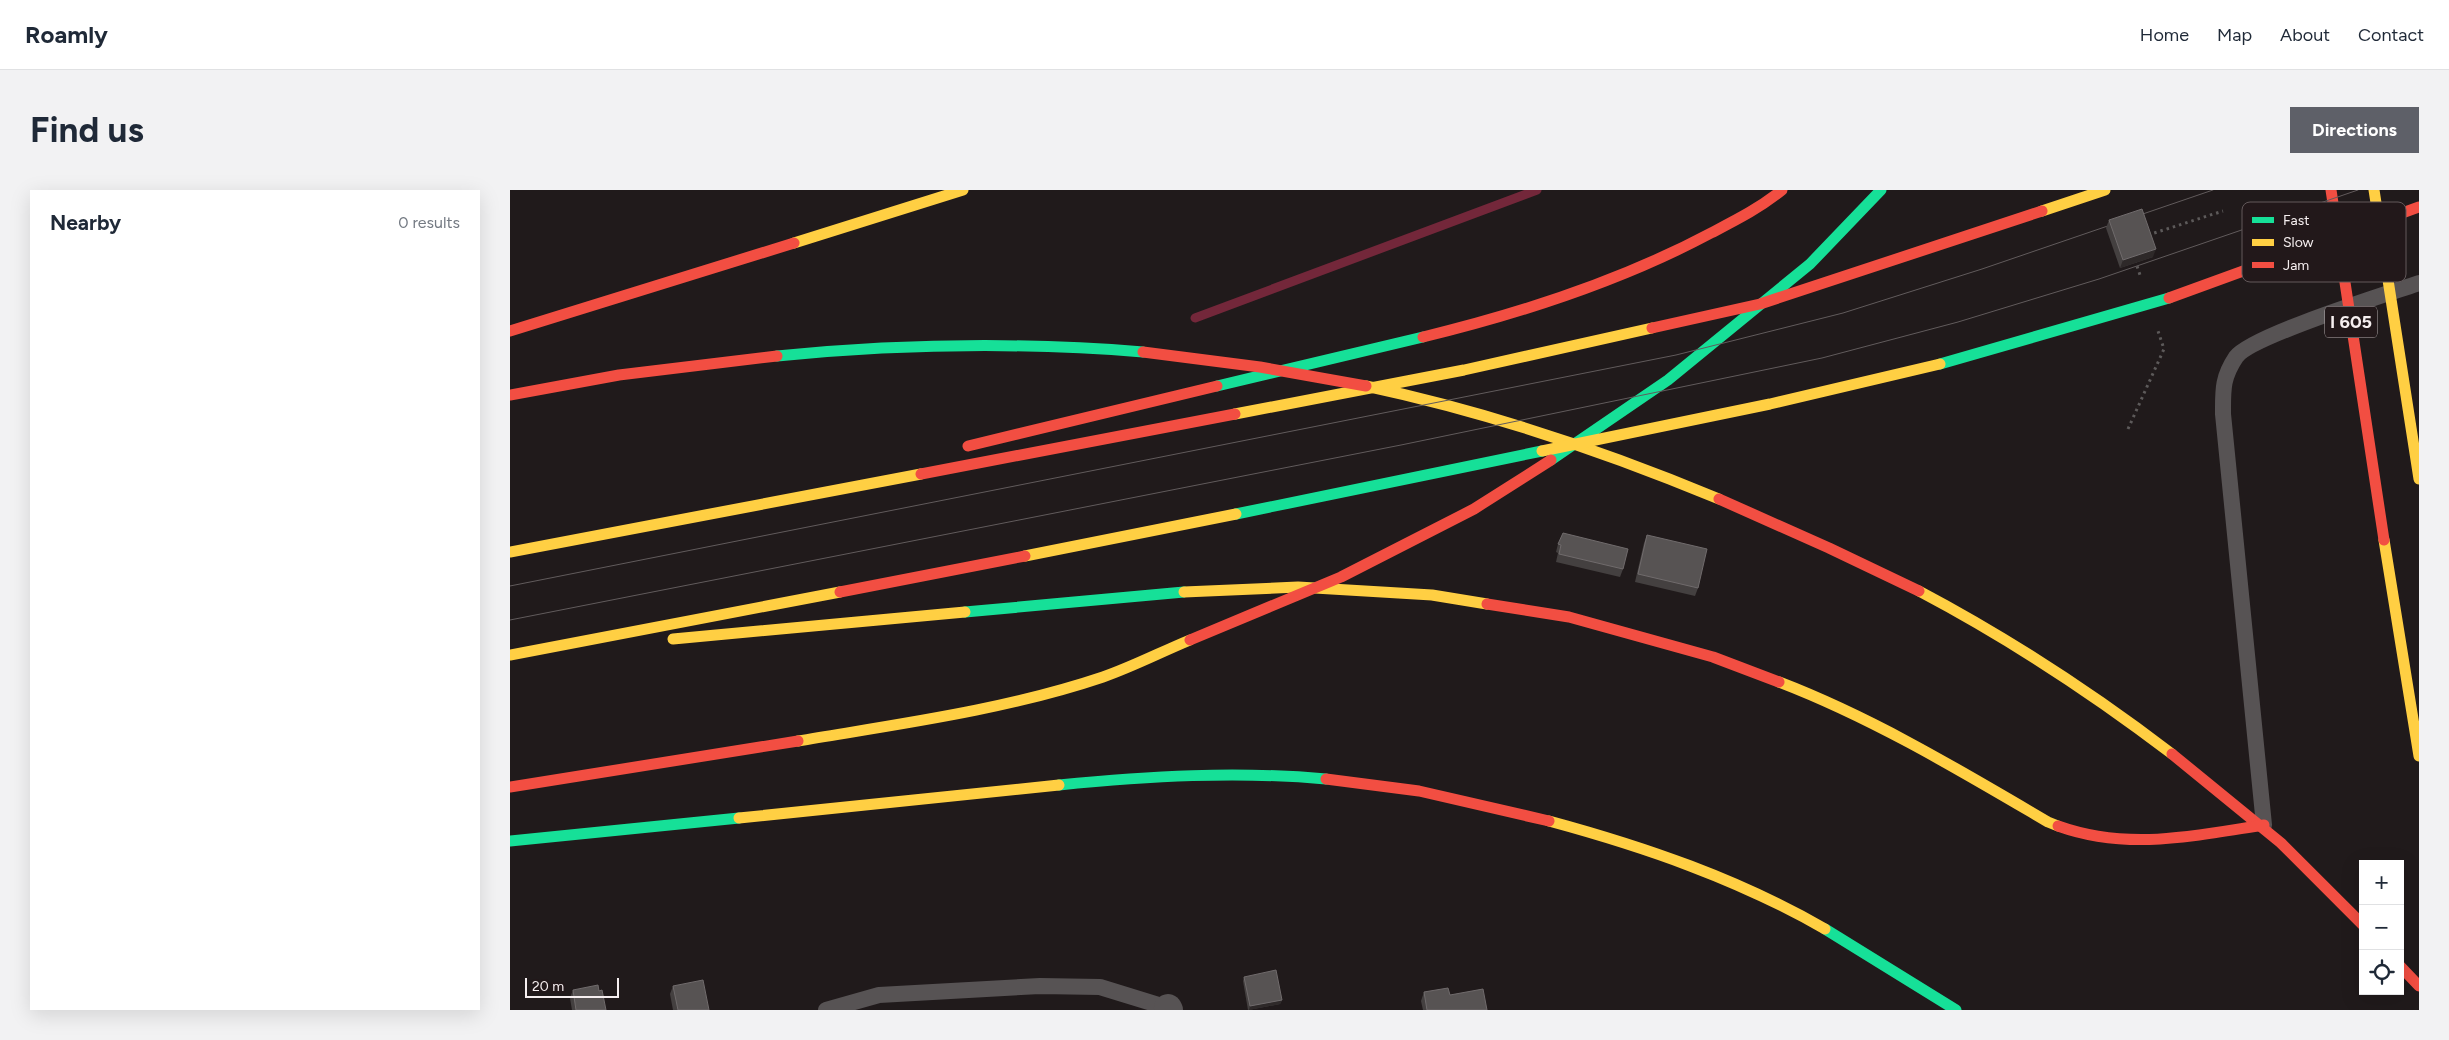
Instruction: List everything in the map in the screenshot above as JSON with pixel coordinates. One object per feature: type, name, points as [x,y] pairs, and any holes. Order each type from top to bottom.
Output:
[{"type":"highway","points":[[510,331],[963,190]]},
{"type":"highway","points":[[958,448],[1452,330],[1588,289],[1682,248],[1762,206],[1782,190]]},
{"type":"highway","points":[[510,787],[896,725],[1002,704],[1103,678],[1341,577],[1474,510],[1558,456],[1668,380],[1810,264],[1881,190]]},
{"type":"highway","points":[[510,552],[1464,370],[1760,304],[2105,190]]},
{"type":"highway","points":[[2406,212],[2419,207]]},
{"type":"highway","points":[[1760,304],[1947,230]]},
{"type":"highway","points":[[514,654],[1114,539],[1770,404],[1940,364],[2184,294],[2242,273]]},
{"type":"highway","name":"I 605","points":[[2345,282],[2419,756]]},
{"type":"highway","points":[[2388,282],[2419,479]]},
{"type":"highway","points":[[510,395],[659,369],[793,354],[912,346],[1011,346],[1106,350],[1211,360],[1336,381],[1471,411],[1583,445],[1706,494],[1814,540],[1914,589],[1991,630],[2086,691],[2183,763],[2273,836],[2359,921]]},
{"type":"highway","points":[[609,532],[832,479]]},
{"type":"highway","points":[[663,640],[1166,593],[1298,587],[1432,594],[1569,617],[1713,657],[1823,700],[1937,757],[2048,822],[2081,834],[2124,841],[2194,836],[2264,825]]},
{"type":"highway","points":[[514,654],[644,642]]},
{"type":"highway","points":[[510,841],[1127,778],[1229,774],[1308,777],[1413,790],[1527,814],[1640,848],[1734,883],[1852,943],[1956,1010]]},
{"type":"highway","points":[[2404,970],[2419,986]]},
{"type":"lane","points":[[2264,825],[2223,414],[2224,380],[2238,355],[2261,339],[2419,283]]},
{"type":"lane","points":[[826,1010],[879,995],[1040,986],[1100,987],[1168,1009]]},
{"type":"path","points":[[2146,236],[2223,212]]},
{"type":"path","points":[[2133,256],[2136,263]]},
{"type":"path","points":[[2128,429],[2164,349],[2160,336]]},
{"type":"building","points":[[2142,209],[2156,249],[2123,260],[2109,220]]},
{"type":"building","points":[[1563,533],[1628,549],[1623,569],[1559,554],[1561,545],[1558,544]]},
{"type":"building","points":[[1647,535],[1707,549],[1698,588],[1638,574]]},
{"type":"building","points":[[1276,970],[1282,1000],[1250,1006],[1244,977]]},
{"type":"building","points":[[703,980],[709,1010],[678,1010],[673,986]]},
{"type":"building","points":[[598,985],[599,991],[602,990],[606,1010],[576,1010],[573,990]]},
{"type":"building","points":[[1448,988],[1450,995],[1483,989],[1487,1010],[1427,1010],[1424,992]]},
{"type":"waterway","points":[[1195,318],[1537,190]]},
{"type":"tram line","points":[[510,586],[1676,355],[1843,313],[1982,269],[2213,190]]},
{"type":"tram line","points":[[2323,202],[2358,190]]},
{"type":"tram line","points":[[510,620],[1401,445],[1822,358],[1958,322],[2099,279],[2242,230]]},
{"type":"traffic: fast","points":[[1551,460],[1668,380],[1810,264],[1881,190]]},
{"type":"traffic: fast","points":[[1940,364],[2169,298]]},
{"type":"traffic: fast","points":[[1217,386],[1423,337]]},
{"type":"traffic: fast","points":[[777,356],[868,349],[960,346],[1052,347],[1143,352]]},
{"type":"traffic: fast","points":[[1236,514],[1542,451]]},
{"type":"traffic: fast","points":[[965,612],[1184,592]]},
{"type":"traffic: fast","points":[[1059,785],[1126,779],[1226,775],[1326,779]]},
{"type":"traffic: fast","points":[[510,841],[739,818]]},
{"type":"traffic: fast","points":[[1825,929],[1956,1010]]},
{"type":"traffic: slow","points":[[794,243],[963,190]]},
{"type":"traffic: slow","points":[[2042,211],[2105,190]]},
{"type":"traffic: slow","points":[[2374,190],[2376,202]]},
{"type":"traffic: slow","points":[[2388,282],[2419,479]]},
{"type":"traffic: slow","points":[[1235,414],[1464,370],[1652,328]]},
{"type":"traffic: slow","points":[[1542,451],[1770,404],[1940,364]]},
{"type":"traffic: slow","points":[[1366,386],[1456,408],[1545,434],[1676,481],[1719,499]]},
{"type":"traffic: slow","points":[[510,552],[921,474]]},
{"type":"traffic: slow","points":[[1025,556],[1236,514]]},
{"type":"traffic: slow","points":[[2384,540],[2419,756]]},
{"type":"traffic: slow","points":[[1184,592],[1298,587],[1432,595],[1487,604]]},
{"type":"traffic: slow","points":[[1919,591],[2049,667],[2111,709],[2172,754]]},
{"type":"traffic: slow","points":[[510,655],[840,592]]},
{"type":"traffic: slow","points":[[673,639],[965,612]]},
{"type":"traffic: slow","points":[[798,741],[952,715],[1028,699],[1066,689],[1125,669],[1190,640]]},
{"type":"traffic: slow","points":[[1779,682],[1814,696],[1916,746],[2058,826]]},
{"type":"traffic: slow","points":[[739,818],[1059,785]]},
{"type":"traffic: slow","points":[[1549,821],[1656,853],[1690,866],[1759,895],[1825,929]]},
{"type":"traffic: jam","points":[[1423,337],[1534,306],[1606,281],[1711,233],[1756,208],[1782,190]]},
{"type":"traffic: jam","points":[[2331,190],[2333,202]]},
{"type":"traffic: jam","points":[[2406,212],[2419,207]]},
{"type":"traffic: jam","points":[[1652,328],[1760,304],[2042,211]]},
{"type":"traffic: jam","points":[[510,331],[794,243]]},
{"type":"traffic: jam","points":[[2169,298],[2242,271]]},
{"type":"traffic: jam","points":[[2345,282],[2384,540]]},
{"type":"traffic: jam","points":[[1143,352],[1260,367],[1366,386]]},
{"type":"traffic: jam","points":[[510,395],[619,375],[777,356]]},
{"type":"traffic: jam","points":[[968,446],[1217,386]]},
{"type":"traffic: jam","points":[[921,474],[1235,414]]},
{"type":"traffic: jam","points":[[1190,640],[1341,577],[1474,509],[1551,460]]},
{"type":"traffic: jam","points":[[1719,499],[1919,591]]},
{"type":"traffic: jam","points":[[840,592],[1025,556]]},
{"type":"traffic: jam","points":[[1487,604],[1569,617],[1713,657],[1779,682]]},
{"type":"traffic: jam","points":[[510,787],[798,741]]},
{"type":"traffic: jam","points":[[2172,754],[2281,843],[2359,921]]},
{"type":"traffic: jam","points":[[1326,779],[1419,791],[1549,821]]},
{"type":"traffic: jam","points":[[2058,826],[2084,834],[2135,840],[2186,837],[2264,825]]},
{"type":"traffic: jam","points":[[2404,970],[2419,986]]}]
